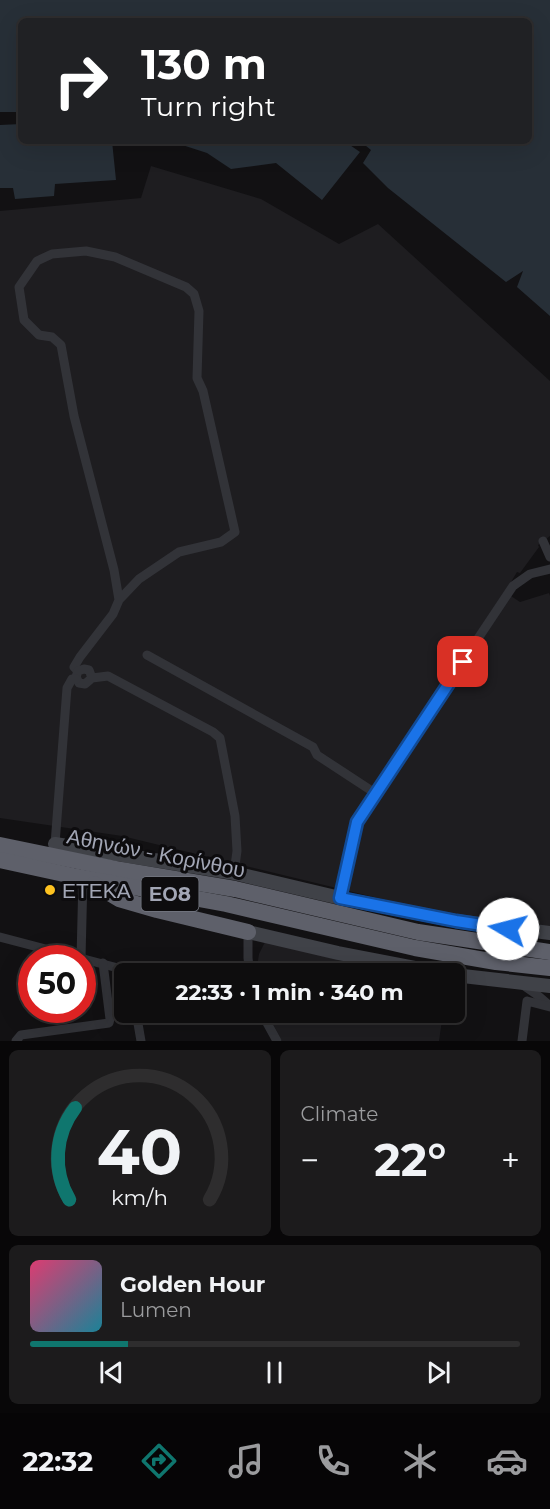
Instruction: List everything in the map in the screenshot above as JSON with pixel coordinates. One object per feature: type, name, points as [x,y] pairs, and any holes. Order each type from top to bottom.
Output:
[{"type":"highway","points":[[0,844],[55,844]]},
{"type":"highway","name":"Αθηνών - Κορίνθου","points":[[0,844],[121,870],[235,890],[496,962],[550,968]]},
{"type":"highway","name":"Αθηνών - Κορίνθου","points":[[0,860],[83,878],[416,940],[550,952]]},
{"type":"highway","points":[[83,878],[119,898],[157,910],[248,932]]},
{"type":"main road","points":[[55,844],[234,873],[340,898],[456,921],[550,933]]},
{"type":"main road","points":[[248,932],[391,963]]},
{"type":"main road","points":[[465,976],[550,986]]},
{"type":"street","points":[[55,844],[67,688],[75,675],[80,657],[113,614],[119,600],[139,579],[179,552],[221,542],[235,532],[203,391],[197,378],[199,311],[194,294],[186,287],[115,257],[86,251],[52,254],[37,261],[19,287],[24,320],[39,335],[52,337],[61,345],[74,416],[114,570],[119,600]]},
{"type":"street","points":[[543,541],[550,557]]},
{"type":"street","points":[[340,898],[357,822],[375,793],[513,586],[530,574],[550,569]]},
{"type":"street","points":[[147,655],[313,747],[317,755],[375,793]]},
{"type":"street","points":[[75,675],[79,683],[85,684],[92,678],[108,676],[118,680],[220,738],[236,816],[237,851],[234,873]]},
{"type":"street","points":[[81,945],[83,878]]},
{"type":"street","points":[[248,932],[249,963]]},
{"type":"street","points":[[0,937],[31,945]]},
{"type":"street","points":[[96,961],[114,967]]},
{"type":"street","points":[[17,1041],[21,1035],[109,1023],[103,963]]},
{"type":"street","points":[[518,983],[536,994],[550,1007]]},
{"type":"street","points":[[522,1041],[527,1001],[550,1007]]},
{"type":"street","points":[[138,1023],[141,1041]]},
{"type":"street","points":[[267,1023],[277,1041]]},
{"type":"shaded area","points":[[0,0],[550,0],[550,316],[517,287],[523,271],[506,282],[388,188],[363,163],[371,150],[364,144],[532,144],[532,18],[18,18],[18,112],[0,112]]},
{"type":"shaded area","points":[[18,124],[18,144],[112,144],[116,180],[55,184],[54,196],[15,199],[13,188],[0,188],[0,125]]},
{"type":"shaded area","points":[[179,144],[348,144],[360,152],[322,200],[276,163],[231,169],[207,153]]},
{"type":"shaded area","points":[[151,166],[261,199],[339,244],[378,224],[550,381],[550,536],[538,545],[539,547],[520,573],[517,572],[505,592],[520,602],[549,593],[550,596],[550,927],[452,916],[122,836],[0,818],[0,211],[141,198]]},
{"type":"shaded area","points":[[266,940],[374,963],[258,963],[259,954]]},
{"type":"shaded area","points":[[272,1023],[442,1023],[439,1041],[282,1041]]},
{"type":"place","name":"ΕΤΕΚΑ","points":[[50,890]]},
{"type":"route","points":[[463,662],[357,822],[340,898],[508,929]]}]
